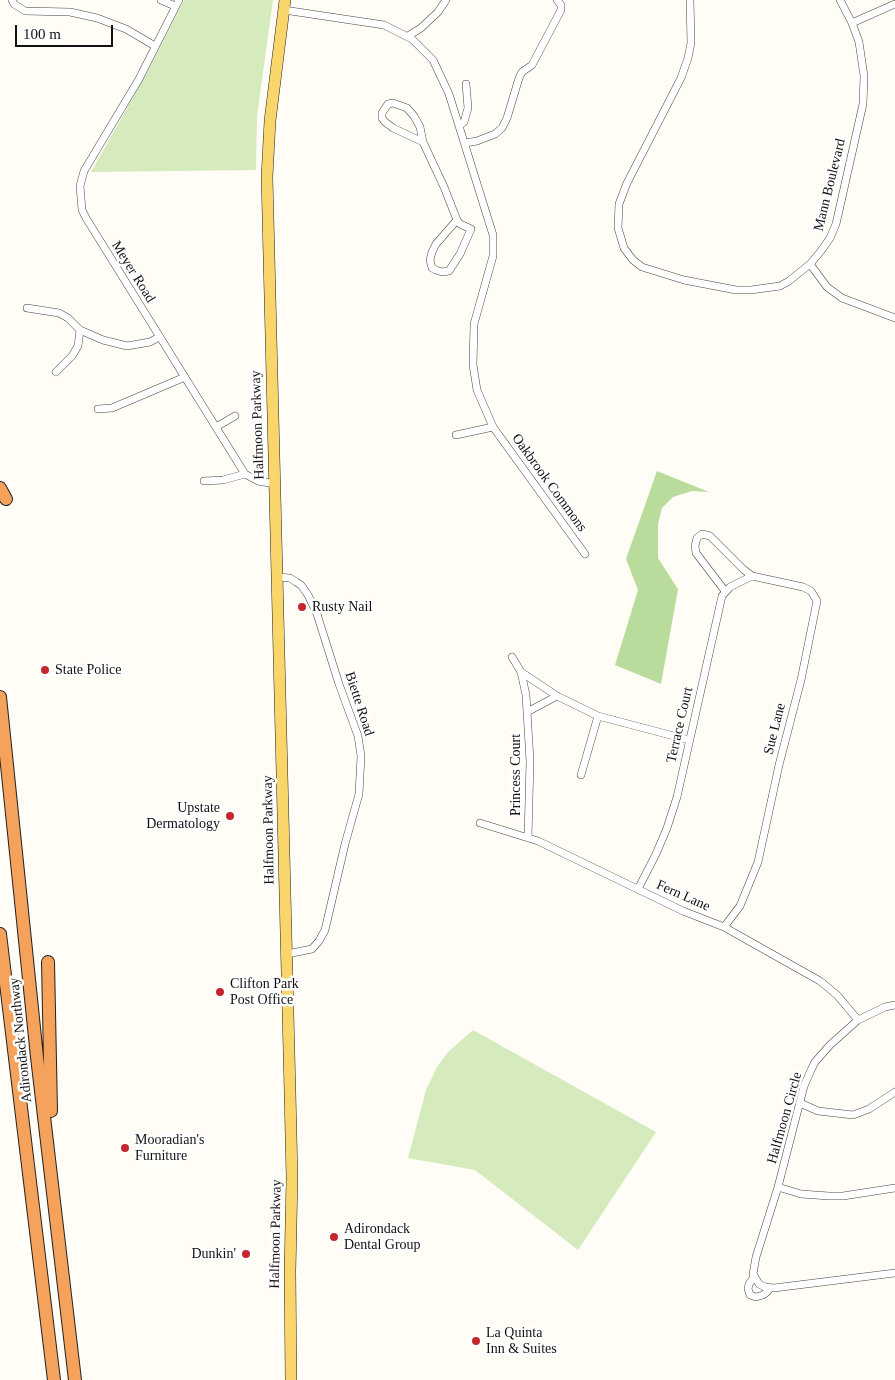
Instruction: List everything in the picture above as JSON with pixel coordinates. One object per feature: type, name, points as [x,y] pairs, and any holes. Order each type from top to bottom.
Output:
[{"type":"highway","name":"Adirondack Northway","points":[[0,697],[52,1191],[75,1380]]},
{"type":"highway","name":"Adirondack Northway","points":[[0,934],[54,1380]]},
{"type":"highway","points":[[48,962],[52,1191]]},
{"type":"main road","name":"Halfmoon Parkway","points":[[284,5],[270,121],[267,177],[292,1178],[290,1272],[291,1380]]},
{"type":"street","points":[[12,0],[14,4],[25,11],[70,12],[97,18],[126,29],[155,46]]},
{"type":"street","name":"Meyer Road","points":[[161,0],[177,3],[139,79],[84,171],[80,193],[82,210],[245,474]]},
{"type":"street","points":[[408,36],[421,28],[438,12],[446,0]]},
{"type":"street","points":[[465,143],[477,141],[495,134],[502,128],[522,72],[532,65],[561,10],[561,5],[557,0]]},
{"type":"street","name":"Mann Boulevard","points":[[690,0],[692,12],[691,42],[686,65],[618,204],[618,228],[624,248],[632,260],[642,267],[684,280],[736,290],[780,286],[810,264],[830,238],[836,224],[863,104],[864,76],[859,42],[852,22],[840,0]]},
{"type":"street","points":[[852,22],[895,4]]},
{"type":"street","name":"Oakbrook Commons","points":[[284,5],[384,25],[408,36],[433,60],[449,94],[460,126],[489,220],[494,244],[493,256],[474,324],[473,365],[477,390],[493,427],[585,554]]},
{"type":"street","points":[[460,126],[464,122],[468,108],[466,84]]},
{"type":"street","points":[[423,142],[393,128],[385,122],[382,118],[382,113],[388,104],[398,104],[407,108],[420,126],[423,142],[457,220],[460,224],[471,229],[460,254],[449,271],[442,272],[436,270],[432,268],[430,260],[432,252],[436,244],[457,220]]},
{"type":"street","points":[[810,264],[828,287],[842,298],[895,318]]},
{"type":"street","points":[[27,308],[59,313],[68,318],[80,330],[103,340],[126,346],[150,342],[159,337]]},
{"type":"street","points":[[56,372],[72,356],[78,346],[80,330]]},
{"type":"street","points":[[98,409],[112,408],[185,377]]},
{"type":"street","points":[[216,427],[235,416]]},
{"type":"street","name":"Oakbrook Commons","points":[[456,435],[493,427]]},
{"type":"street","points":[[204,481],[223,480],[245,474],[258,481],[275,484]]},
{"type":"street","points":[[702,534],[710,536],[752,576],[725,591],[696,553],[697,538],[702,534]]},
{"type":"street","name":"Sue Lane","points":[[724,927],[740,906],[758,862],[779,765],[801,680],[817,601],[811,591],[803,587],[752,576]]},
{"type":"street","name":"Biette Road","points":[[277,577],[290,578],[308,595],[317,614],[358,736],[362,756],[359,794],[324,930],[319,941],[312,949],[287,954]]},
{"type":"street","name":"Terrace Court","points":[[638,889],[656,854],[677,797],[719,606],[725,591]]},
{"type":"street","name":"Princess Court","points":[[512,657],[521,672],[526,695],[530,761],[528,838]]},
{"type":"street","name":"Princess Court","points":[[521,672],[557,696],[598,716],[689,740]]},
{"type":"street","points":[[527,712],[557,696]]},
{"type":"street","points":[[581,775],[598,716]]},
{"type":"street","name":"Fern Lane","points":[[480,823],[538,841],[683,912],[724,927],[820,981],[837,995],[858,1020]]},
{"type":"street","name":"Halfmoon Circle","points":[[895,1005],[885,1006],[858,1020],[830,1045],[815,1062],[804,1086],[778,1188],[756,1257],[754,1277],[749,1284],[750,1295],[756,1298],[760,1297],[770,1288],[895,1273]]},
{"type":"street","points":[[800,1103],[818,1111],[853,1114],[869,1109],[895,1092]]},
{"type":"street","points":[[778,1188],[801,1194],[829,1196],[843,1196],[895,1188]]},
{"type":"street","points":[[754,1277],[759,1284],[770,1288]]},
{"type":"green space","points":[[184,0],[273,0],[257,116],[256,170],[91,172],[149,69]]},
{"type":"green space","points":[[657,471],[709,492],[692,491],[673,497],[662,508],[658,524],[658,558],[678,589],[661,684],[615,665],[638,590],[626,559]]},
{"type":"green space","points":[[473,1030],[656,1132],[578,1250],[475,1170],[408,1158],[426,1090],[437,1067],[448,1052]]},
{"type":"place","name":"Rusty Nail","points":[[302,607]]},
{"type":"place","name":"State Police","points":[[45,670]]},
{"type":"place","name":"Upstate Dermatology","points":[[230,816]]},
{"type":"place","name":"Clifton Park Post Office","points":[[220,992]]},
{"type":"place","name":"Mooradian's Furniture","points":[[125,1148]]},
{"type":"place","name":"Adirondack Dental Group","points":[[334,1237]]},
{"type":"place","name":"Dunkin'","points":[[246,1254]]},
{"type":"place","name":"La Quinta Inn & Suites","points":[[476,1341]]}]
